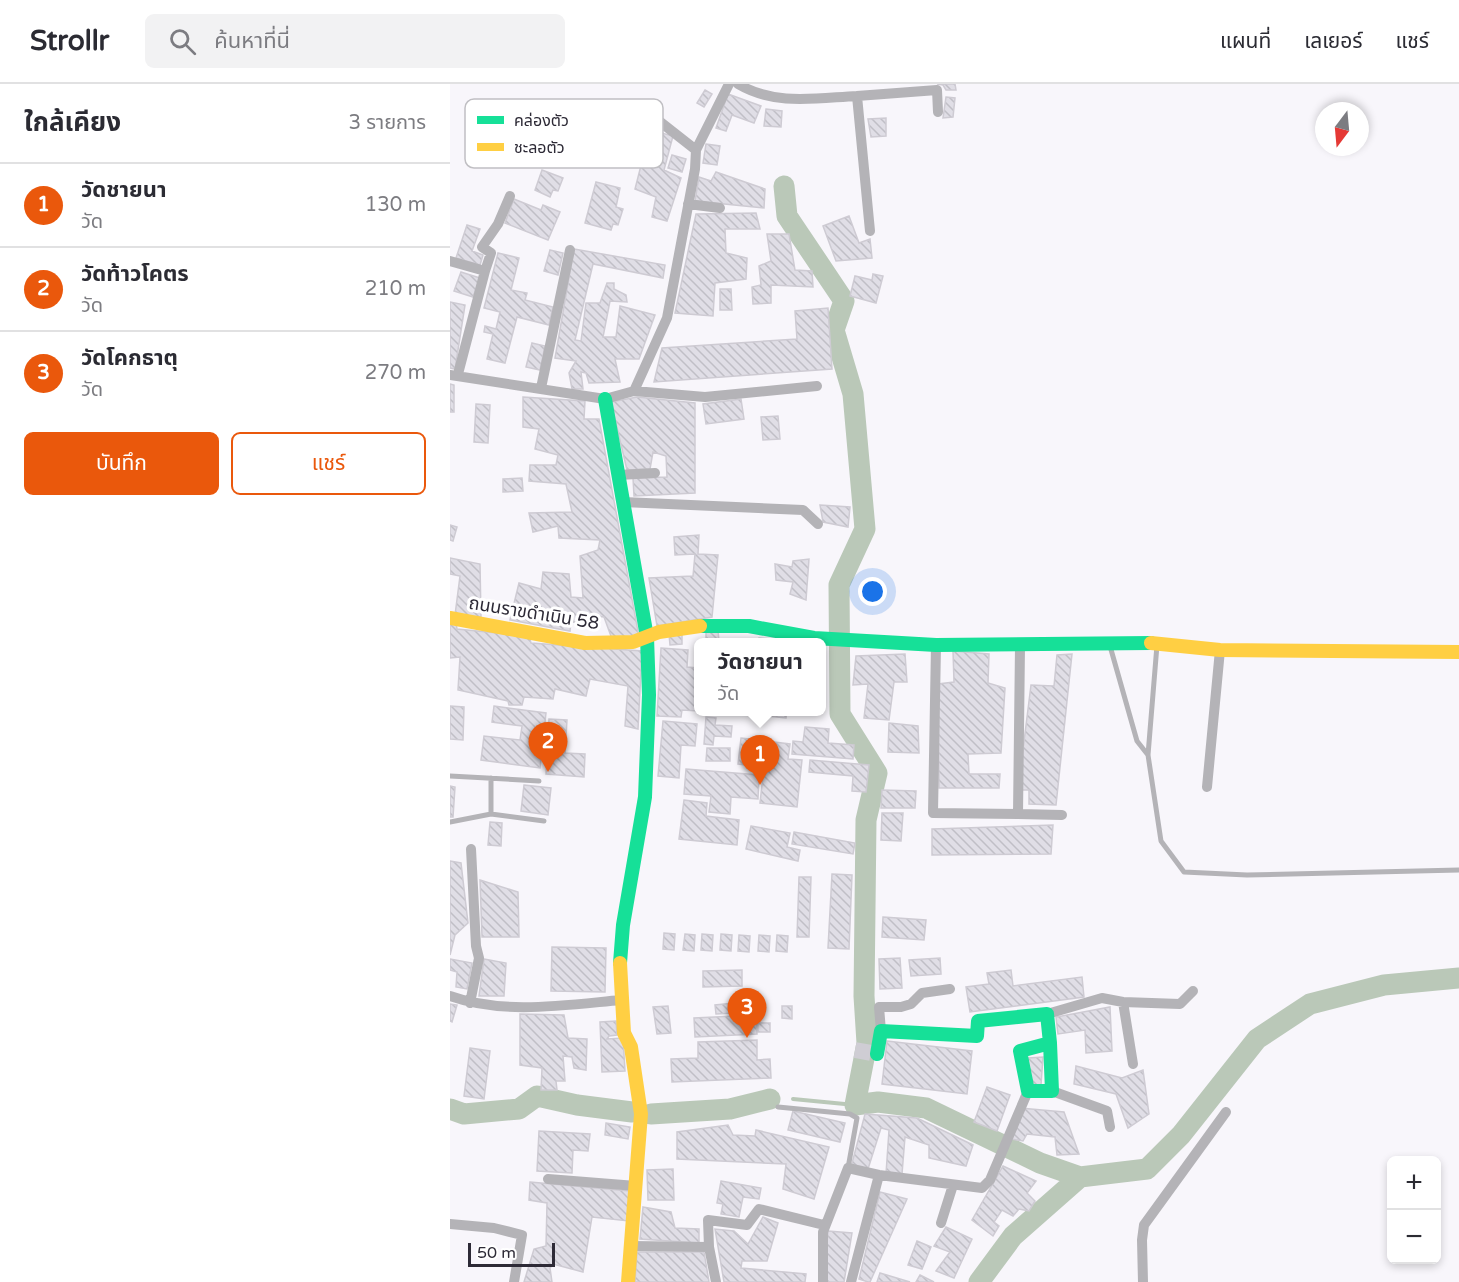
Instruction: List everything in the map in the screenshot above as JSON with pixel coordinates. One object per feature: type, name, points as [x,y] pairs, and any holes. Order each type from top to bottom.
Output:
[{"type":"street","points":[[634,391],[668,318],[696,150],[729,84]]},
{"type":"street","points":[[738,84],[756,94],[776,99],[937,90],[938,112]]},
{"type":"street","points":[[857,96],[870,231]]},
{"type":"street","points":[[663,124],[696,150]]},
{"type":"street","points":[[510,196],[498,224],[482,247],[491,254],[454,374],[605,399],[634,391],[705,397],[817,386]]},
{"type":"street","points":[[688,204],[720,208]]},
{"type":"street","points":[[541,388],[570,250]]},
{"type":"street","points":[[450,261],[484,271]]},
{"type":"street","points":[[605,399],[647,637],[649,695],[645,797],[623,925],[621,1000],[624,1033],[631,1047],[641,1114],[628,1282]]},
{"type":"street","points":[[618,475],[654,473]]},
{"type":"street","points":[[622,502],[804,510],[818,524]]},
{"type":"street","name":"ถนนราขดำเนิน 58","points":[[450,618],[585,643],[633,642],[692,626],[749,626],[814,638]]},
{"type":"street","name":"ถนนราขดำเนิน 58","points":[[826,639],[936,645],[1157,643],[1220,650],[1459,651]]},
{"type":"street","points":[[936,645],[933,813],[1062,815]]},
{"type":"street","points":[[1018,814],[1020,646]]},
{"type":"street","points":[[1207,788],[1220,650]]},
{"type":"street","points":[[470,1003],[479,958],[476,946],[471,849]]},
{"type":"street","points":[[877,1054],[880,1031],[879,1007],[901,1007],[911,1004],[922,993],[950,989]]},
{"type":"street","points":[[880,1031],[977,1036],[978,1021],[1047,1014],[1102,998],[1123,1002],[1180,1004],[1193,991]]},
{"type":"street","points":[[450,996],[470,1003],[500,1006],[621,1000]]},
{"type":"street","points":[[1123,1002],[1132,1064]]},
{"type":"street","points":[[1047,1014],[1052,1090]]},
{"type":"street","points":[[823,1282],[821,1247],[824,1225],[848,1168],[879,1175],[953,1185],[982,1188],[987,1185],[1028,1091],[1020,1051],[1050,1043]]},
{"type":"street","points":[[1028,1091],[1052,1090],[1107,1111],[1110,1127]]},
{"type":"street","points":[[1143,1282],[1144,1225],[1226,1112]]},
{"type":"street","points":[[851,1282],[879,1175]]},
{"type":"street","points":[[548,1179],[636,1186]]},
{"type":"street","points":[[941,1223],[953,1185]]},
{"type":"street","points":[[716,1282],[709,1247],[708,1220],[747,1225],[759,1209],[824,1225]]},
{"type":"street","points":[[450,1224],[494,1228],[522,1235],[514,1282]]},
{"type":"street","points":[[631,1246],[709,1247]]},
{"type":"lane","points":[[1157,643],[1148,755],[1161,841],[1184,872],[1247,875],[1459,870]]},
{"type":"lane","points":[[1110,644],[1137,741],[1148,755]]},
{"type":"lane","points":[[450,776],[539,781]]},
{"type":"lane","points":[[491,778],[491,814]]},
{"type":"lane","points":[[450,822],[491,814],[544,821]]},
{"type":"lane","points":[[778,1107],[850,1114],[857,1118],[848,1168]]},
{"type":"building","points":[[937,84],[955,84],[956,90],[946,90],[943,85]]},
{"type":"building","points":[[705,90],[712,94],[704,107],[697,103]]},
{"type":"building","points":[[728,94],[761,106],[754,123],[732,115],[726,131],[716,128]]},
{"type":"building","points":[[946,97],[955,98],[953,117],[943,118]]},
{"type":"building","points":[[766,109],[782,111],[781,127],[764,126]]},
{"type":"building","points":[[886,118],[886,136],[871,137],[868,119]]},
{"type":"building","points":[[663,133],[673,136],[664,170],[681,178],[667,221],[652,217],[656,197],[635,189],[640,168],[663,168]]},
{"type":"building","points":[[706,144],[720,146],[717,165],[703,163]]},
{"type":"building","points":[[672,155],[686,159],[682,172],[668,168]]},
{"type":"building","points":[[542,170],[563,178],[558,191],[553,190],[550,197],[535,190]]},
{"type":"building","points":[[716,172],[765,189],[764,208],[695,201],[699,177],[711,181]]},
{"type":"building","points":[[596,182],[620,188],[616,207],[623,209],[618,225],[613,224],[611,230],[585,223]]},
{"type":"building","points":[[514,199],[541,210],[543,205],[560,212],[548,240],[505,223]]},
{"type":"building","points":[[756,213],[760,229],[725,229],[726,253],[747,258],[746,279],[715,283],[713,316],[675,313],[696,214]]},
{"type":"building","points":[[849,216],[859,243],[870,239],[872,258],[836,261],[823,226]]},
{"type":"building","points":[[467,225],[480,229],[472,251],[483,255],[480,265],[456,258]]},
{"type":"building","points":[[767,234],[789,234],[795,270],[812,271],[813,287],[771,285],[771,303],[753,304],[752,287],[761,285],[759,266],[771,261]]},
{"type":"building","points":[[574,249],[665,265],[663,278],[593,264],[575,340],[581,341],[586,303],[600,303],[607,283],[614,283],[614,289],[626,295],[627,302],[610,301],[603,337],[616,337],[620,306],[655,315],[639,359],[615,359],[620,382],[589,383],[586,373],[581,372],[583,389],[572,389],[569,373],[576,361],[555,358]]},
{"type":"building","points":[[550,250],[563,253],[558,275],[544,271]]},
{"type":"building","points":[[498,253],[519,258],[511,290],[527,293],[525,300],[553,307],[549,325],[517,317],[505,363],[487,359],[493,334],[484,332],[485,326],[496,329],[500,312],[484,308]]},
{"type":"building","points":[[461,272],[480,278],[473,297],[454,291]]},
{"type":"building","points":[[873,274],[883,276],[876,303],[850,296],[855,276],[872,280]]},
{"type":"building","points":[[720,289],[731,289],[732,310],[720,310]]},
{"type":"building","points":[[450,302],[465,305],[455,369],[450,368]]},
{"type":"building","points":[[828,308],[832,369],[654,382],[662,348],[797,339],[795,311]]},
{"type":"building","points":[[532,343],[545,346],[540,370],[526,367]]},
{"type":"building","points":[[450,384],[454,385],[454,412],[450,412]]},
{"type":"building","points":[[523,397],[585,401],[584,419],[599,419],[639,637],[612,639],[604,617],[589,615],[588,623],[571,622],[570,631],[510,620],[519,583],[541,589],[543,572],[569,574],[571,597],[583,598],[580,556],[598,550],[600,540],[559,538],[558,526],[533,532],[529,513],[572,512],[566,484],[529,481],[530,465],[556,465],[558,455],[535,449],[539,429],[523,427]]},
{"type":"building","points":[[637,397],[695,403],[695,493],[634,496],[633,478],[667,477],[666,456],[653,452],[650,469],[627,470],[611,402]]},
{"type":"building","points":[[741,399],[744,419],[706,424],[703,404]]},
{"type":"building","points":[[476,404],[490,405],[488,443],[474,442]]},
{"type":"building","points":[[778,416],[780,439],[763,440],[761,417]]},
{"type":"building","points":[[522,478],[523,491],[503,492],[503,479]]},
{"type":"building","points":[[820,505],[850,507],[848,527],[823,522]]},
{"type":"building","points":[[450,525],[457,527],[453,541],[450,540]]},
{"type":"building","points":[[699,535],[698,554],[718,555],[712,617],[657,626],[649,578],[693,576],[695,554],[675,555],[674,537]]},
{"type":"building","points":[[450,558],[480,564],[481,617],[455,615],[460,576],[450,574]]},
{"type":"building","points":[[809,559],[806,600],[790,594],[793,582],[776,580],[775,564],[792,567],[793,561]]},
{"type":"building","points":[[450,622],[456,623],[457,629],[529,636],[531,643],[642,651],[638,729],[625,726],[628,686],[590,679],[586,696],[555,689],[553,699],[524,697],[522,705],[509,705],[508,701],[458,690],[460,657],[450,658]]},
{"type":"building","points":[[706,630],[718,630],[719,638],[706,638]]},
{"type":"building","points":[[682,633],[682,644],[670,645],[669,634]]},
{"type":"building","points":[[661,648],[688,650],[687,667],[694,668],[694,711],[682,710],[681,717],[657,716]]},
{"type":"building","points":[[953,651],[989,654],[988,683],[1005,688],[1001,753],[968,754],[969,774],[1000,774],[999,788],[939,788],[938,684],[954,682]]},
{"type":"building","points":[[905,654],[907,682],[894,682],[889,720],[864,718],[868,684],[853,685],[856,656]]},
{"type":"building","points":[[1072,654],[1056,805],[1029,804],[1029,790],[1018,790],[1031,685],[1054,686],[1057,655]]},
{"type":"building","points":[[450,706],[464,707],[463,740],[450,739]]},
{"type":"building","points":[[494,706],[546,713],[540,768],[481,760],[484,736],[520,740],[522,726],[492,722]]},
{"type":"building","points":[[706,717],[716,718],[715,725],[732,726],[731,737],[714,736],[713,745],[704,744]]},
{"type":"building","points":[[549,719],[567,720],[565,753],[585,754],[584,777],[546,774]]},
{"type":"building","points":[[663,721],[697,724],[695,746],[681,745],[679,778],[658,776]]},
{"type":"building","points":[[889,723],[918,726],[919,753],[888,752]]},
{"type":"building","points":[[805,727],[829,729],[828,743],[854,745],[853,759],[792,754],[793,741],[803,742]]},
{"type":"building","points":[[741,738],[790,744],[788,759],[802,760],[797,807],[760,803],[764,767],[738,764]]},
{"type":"building","points":[[707,748],[730,748],[730,761],[706,761]]},
{"type":"building","points":[[810,760],[869,765],[866,792],[852,791],[853,776],[809,772]]},
{"type":"building","points":[[686,769],[759,775],[758,799],[731,797],[730,814],[709,812],[711,796],[684,794]]},
{"type":"building","points":[[524,785],[551,788],[548,815],[521,811]]},
{"type":"building","points":[[450,786],[455,787],[453,817],[450,817]]},
{"type":"building","points":[[882,790],[916,791],[915,808],[881,808]]},
{"type":"building","points":[[684,800],[707,803],[706,816],[739,820],[737,845],[679,839]]},
{"type":"building","points":[[882,813],[903,813],[901,841],[881,840]]},
{"type":"building","points":[[490,822],[502,823],[501,846],[488,845]]},
{"type":"building","points":[[1053,825],[1051,854],[932,855],[932,829]]},
{"type":"building","points":[[751,826],[790,833],[787,847],[800,850],[798,861],[746,849]]},
{"type":"building","points":[[794,832],[855,843],[853,854],[792,844]]},
{"type":"building","points":[[450,861],[461,863],[468,923],[455,935],[450,955]]},
{"type":"building","points":[[832,874],[852,875],[849,949],[828,948]]},
{"type":"building","points":[[799,877],[811,877],[809,937],[797,937]]},
{"type":"building","points":[[480,880],[518,892],[519,937],[482,937]]},
{"type":"building","points":[[883,917],[926,920],[924,940],[882,937]]},
{"type":"building","points":[[664,933],[675,934],[674,950],[663,949]]},
{"type":"building","points":[[685,934],[695,935],[694,951],[683,950]]},
{"type":"building","points":[[702,934],[713,935],[712,951],[701,950]]},
{"type":"building","points":[[721,934],[732,935],[731,951],[720,950]]},
{"type":"building","points":[[739,935],[750,936],[749,952],[738,951]]},
{"type":"building","points":[[759,935],[770,936],[769,952],[758,951]]},
{"type":"building","points":[[777,935],[788,936],[787,952],[776,951]]},
{"type":"building","points":[[552,947],[606,948],[605,992],[551,991]]},
{"type":"building","points":[[900,958],[902,988],[880,989],[879,959]]},
{"type":"building","points":[[940,958],[941,974],[911,976],[909,960]]},
{"type":"building","points":[[450,959],[472,963],[467,989],[456,987],[457,972],[450,970]]},
{"type":"building","points":[[484,959],[506,963],[504,996],[479,996]]},
{"type":"building","points":[[742,970],[742,986],[703,987],[703,971]]},
{"type":"building","points":[[1011,970],[1013,986],[1082,977],[1084,997],[970,1012],[966,987],[989,984],[987,973]]},
{"type":"building","points":[[734,1003],[735,1013],[716,1014],[715,1005]]},
{"type":"building","points":[[450,1004],[457,1005],[452,1022],[450,1021]]},
{"type":"building","points":[[668,1006],[671,1033],[657,1034],[653,1007]]},
{"type":"building","points":[[782,1006],[792,1006],[792,1019],[782,1018]]},
{"type":"building","points":[[1110,1007],[1112,1051],[1086,1053],[1085,1030],[1058,1034],[1056,1017]]},
{"type":"building","points":[[520,1014],[564,1015],[568,1038],[587,1039],[586,1070],[574,1068],[572,1057],[563,1056],[565,1081],[556,1081],[557,1090],[541,1090],[542,1068],[520,1065]]},
{"type":"building","points":[[756,1015],[757,1034],[695,1037],[694,1018]]},
{"type":"building","points":[[616,1021],[617,1035],[609,1036],[607,1039],[623,1038],[625,1071],[602,1072],[600,1022]]},
{"type":"building","points":[[758,1023],[770,1023],[770,1032],[758,1032]]},
{"type":"building","points":[[757,1040],[757,1060],[770,1059],[771,1078],[672,1082],[671,1059],[698,1058],[698,1042]]},
{"type":"building","points":[[887,1041],[972,1051],[967,1094],[882,1084]]},
{"type":"building","points":[[470,1048],[490,1051],[484,1099],[464,1096]]},
{"type":"building","points":[[1043,1057],[1041,1085],[1027,1087],[1028,1058]]},
{"type":"building","points":[[1076,1066],[1122,1078],[1143,1070],[1149,1114],[1128,1128],[1116,1094],[1074,1084]]},
{"type":"building","points":[[987,1087],[1010,1095],[997,1131],[974,1122]]},
{"type":"building","points":[[1020,1108],[1064,1112],[1079,1154],[1057,1155],[1055,1137],[1027,1134],[1023,1141],[1011,1139]]},
{"type":"building","points":[[793,1111],[845,1123],[840,1142],[788,1130]]},
{"type":"building","points":[[865,1114],[917,1118],[973,1145],[966,1166],[929,1158],[929,1145],[905,1137],[902,1174],[886,1174],[889,1130],[881,1128],[868,1169],[851,1167]]},
{"type":"building","points":[[606,1123],[630,1127],[628,1139],[605,1135]]},
{"type":"building","points":[[728,1125],[733,1135],[755,1136],[756,1130],[829,1147],[814,1199],[783,1189],[786,1164],[677,1159],[677,1132]]},
{"type":"building","points":[[539,1131],[590,1134],[588,1151],[573,1150],[572,1173],[537,1171]]},
{"type":"building","points":[[1003,1166],[1036,1181],[1027,1193],[1035,1201],[1029,1211],[1019,1209],[1013,1216],[1002,1210],[994,1222],[999,1226],[993,1236],[972,1220]]},
{"type":"building","points":[[673,1169],[674,1200],[648,1200],[647,1170]]},
{"type":"building","points":[[721,1181],[761,1188],[759,1199],[743,1197],[739,1217],[721,1214],[723,1204],[717,1203]]},
{"type":"building","points":[[530,1182],[630,1191],[629,1221],[592,1217],[583,1272],[553,1264],[550,1268],[552,1282],[524,1282],[534,1249],[546,1246],[547,1203],[529,1200]]},
{"type":"building","points":[[880,1192],[907,1199],[870,1282],[868,1282],[859,1279]]},
{"type":"building","points":[[643,1207],[671,1212],[675,1228],[699,1229],[699,1243],[640,1239]]},
{"type":"building","points":[[763,1217],[778,1223],[767,1261],[742,1261],[741,1268],[806,1274],[805,1282],[724,1282],[715,1229],[734,1231],[748,1244]]},
{"type":"building","points":[[946,1227],[972,1239],[954,1278],[936,1271],[950,1252],[934,1246]]},
{"type":"building","points":[[828,1231],[852,1233],[844,1282],[824,1282]]},
{"type":"building","points":[[917,1241],[931,1247],[922,1269],[908,1265]]},
{"type":"building","points":[[637,1252],[704,1252],[709,1282],[635,1282]]},
{"type":"building","points":[[880,1273],[910,1282],[877,1282]]},
{"type":"building","points":[[920,1275],[934,1282],[916,1282]]},
{"type":"waterway","points":[[784,186],[787,216],[844,301],[834,330],[853,394],[865,529],[839,585],[840,714],[877,773],[866,820],[864,996],[867,1043],[855,1105],[878,1102],[926,1108],[1040,1163],[1080,1177],[1147,1169],[1181,1135],[1257,1039],[1310,1004],[1384,985],[1459,978]]},
{"type":"waterway","points":[[450,1109],[464,1114],[519,1109],[537,1096],[577,1105],[632,1112]]},
{"type":"waterway","points":[[651,1114],[730,1109],[770,1099]]},
{"type":"waterway","points":[[793,1099],[855,1105]]},
{"type":"waterway","points":[[979,1282],[1013,1236],[1080,1177]]},
{"type":"tunnel","points":[[855,1050],[877,1054]]},
{"type":"traffic: fast","points":[[605,399],[647,637],[649,695],[645,797],[623,925],[620,963]]},
{"type":"traffic: fast","points":[[700,626],[749,626],[814,638]]},
{"type":"traffic: fast","points":[[826,639],[936,645],[1151,643]]},
{"type":"traffic: fast","points":[[877,1054],[881,1031],[977,1036],[978,1021],[1047,1014],[1050,1043],[1020,1051],[1028,1091],[1052,1091],[1050,1043]]},
{"type":"traffic: slow","points":[[450,618],[585,643],[633,642],[659,632],[700,626]]},
{"type":"traffic: slow","points":[[1151,643],[1220,650],[1459,652]]},
{"type":"traffic: slow","points":[[620,963],[624,1033],[631,1047],[641,1114],[628,1282]]},
{"type":"place","name":"วัดท้าวโคตร","points":[[548,772]]},
{"type":"place","name":"วัดชายนา","points":[[760,785]]},
{"type":"place","name":"วัดโคกธาตุ","points":[[747,1038]]}]
